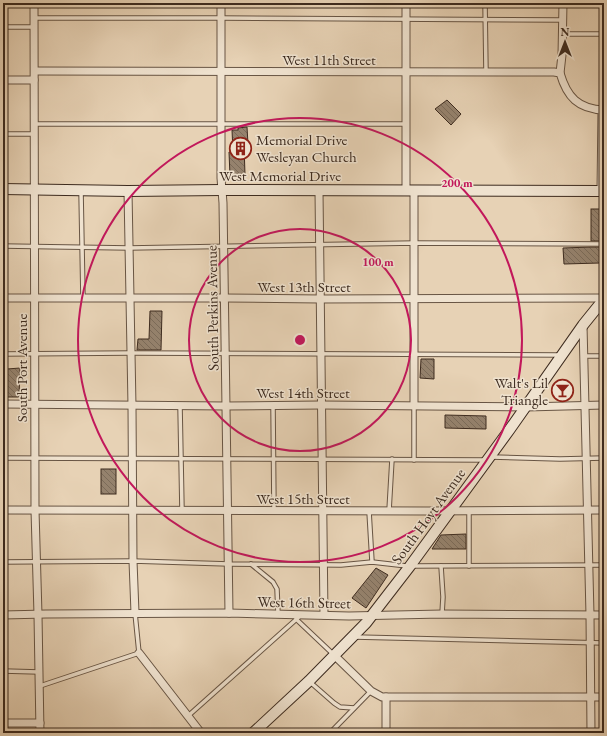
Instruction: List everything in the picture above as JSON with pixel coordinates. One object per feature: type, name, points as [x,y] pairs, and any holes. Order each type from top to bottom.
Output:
[{"type":"main road","name":"West Memorial Drive","points":[[3,189],[128,191],[602,191]]},
{"type":"main road","name":"South Hoyt Avenue","points":[[253,733],[309,681],[372,615],[410,566],[526,407],[561,355],[604,298]]},
{"type":"street","name":"South Port Avenue","points":[[34,3],[34,510],[40,686],[40,733]]},
{"type":"street","name":"South Perkins Avenue","points":[[221,3],[220,178],[224,203],[229,613]]},
{"type":"street","points":[[406,3],[406,124],[415,243],[414,405]]},
{"type":"street","points":[[563,3],[563,34],[560,73],[567,92],[575,100],[591,109],[603,110],[602,191]]},
{"type":"street","name":"West 11th Street","points":[[34,71],[560,73]]},
{"type":"street","points":[[3,80],[34,80]]},
{"type":"street","points":[[128,191],[132,406],[132,510],[135,613]]},
{"type":"street","points":[[319,191],[324,615]]},
{"type":"street","name":"West 13th Street","points":[[3,298],[604,298]]},
{"type":"street","points":[[583,325],[590,615],[591,733]]},
{"type":"street","name":"West 14th Street","points":[[3,404],[132,406],[321,404],[526,407],[604,405]]},
{"type":"street","name":"West 15th Street","points":[[3,510],[604,510]]},
{"type":"street","name":"West 16th Street","points":[[3,615],[135,613],[278,614],[298,617],[324,615],[442,614],[604,615]]},
{"type":"street","points":[[139,653],[201,733]]},
{"type":"street","points":[[334,655],[371,691],[376,695],[386,697],[604,697]]},
{"type":"street","points":[[386,697],[386,733]]},
{"type":"street","points":[[3,723],[40,723]]},
{"type":"lane","points":[[485,3],[486,72]]},
{"type":"lane","points":[[34,18],[563,20]]},
{"type":"lane","points":[[3,27],[34,27]]},
{"type":"lane","points":[[563,34],[604,34]]},
{"type":"lane","points":[[34,124],[406,124]]},
{"type":"lane","points":[[3,134],[34,134]]},
{"type":"lane","points":[[81,190],[83,298]]},
{"type":"lane","points":[[3,246],[129,248],[415,243],[604,244]]},
{"type":"lane","points":[[3,354],[225,353],[561,355]]},
{"type":"lane","points":[[584,356],[604,356]]},
{"type":"lane","points":[[273,405],[274,511]]},
{"type":"lane","points":[[414,405],[414,460]]},
{"type":"lane","points":[[180,406],[182,510]]},
{"type":"lane","points":[[3,458],[273,458],[414,460],[489,458],[604,458]]},
{"type":"lane","points":[[389,511],[392,459]]},
{"type":"lane","points":[[369,511],[372,562]]},
{"type":"lane","points":[[469,511],[470,566]]},
{"type":"lane","points":[[3,562],[133,561],[323,565],[372,562],[410,566],[604,565]]},
{"type":"lane","points":[[251,564],[273,582],[276,589],[278,614]]},
{"type":"lane","points":[[442,566],[442,614]]},
{"type":"lane","points":[[40,686],[139,653],[135,613]]},
{"type":"lane","points":[[188,716],[298,617],[334,655]]},
{"type":"lane","points":[[352,637],[604,643]]},
{"type":"lane","points":[[3,671],[39,672]]},
{"type":"lane","points":[[309,681],[340,707],[355,708]]},
{"type":"lane","points":[[330,733],[371,691]]},
{"type":"building","points":[[447,100],[461,114],[451,125],[435,109]]},
{"type":"building","name":"Memorial Drive Wesleyan Church","points":[[247,127],[248,144],[244,144],[245,175],[230,176],[229,152],[233,152],[232,130]]},
{"type":"building","points":[[591,209],[604,209],[604,241],[591,241]]},
{"type":"building","points":[[604,247],[604,257],[600,258],[600,263],[564,264],[563,248]]},
{"type":"building","points":[[150,311],[162,311],[161,350],[137,350],[138,339],[149,339]]},
{"type":"building","points":[[421,359],[434,359],[434,379],[420,378]]},
{"type":"building","points":[[20,368],[19,397],[6,397],[7,369]]},
{"type":"building","name":"Walt's Lil Triangle","points":[[555,386],[571,386],[571,396],[556,396]]},
{"type":"building","points":[[445,415],[486,416],[486,429],[445,428]]},
{"type":"building","points":[[101,469],[116,469],[116,494],[101,494]]},
{"type":"building","points":[[466,534],[466,549],[432,549],[441,535]]},
{"type":"building","points":[[376,568],[388,575],[366,608],[352,598]]},
{"type":"place","name":"Memorial Drive Wesleyan Church","points":[[240,148]]},
{"type":"place","name":"Walt's Lil Triangle","points":[[563,391]]}]
